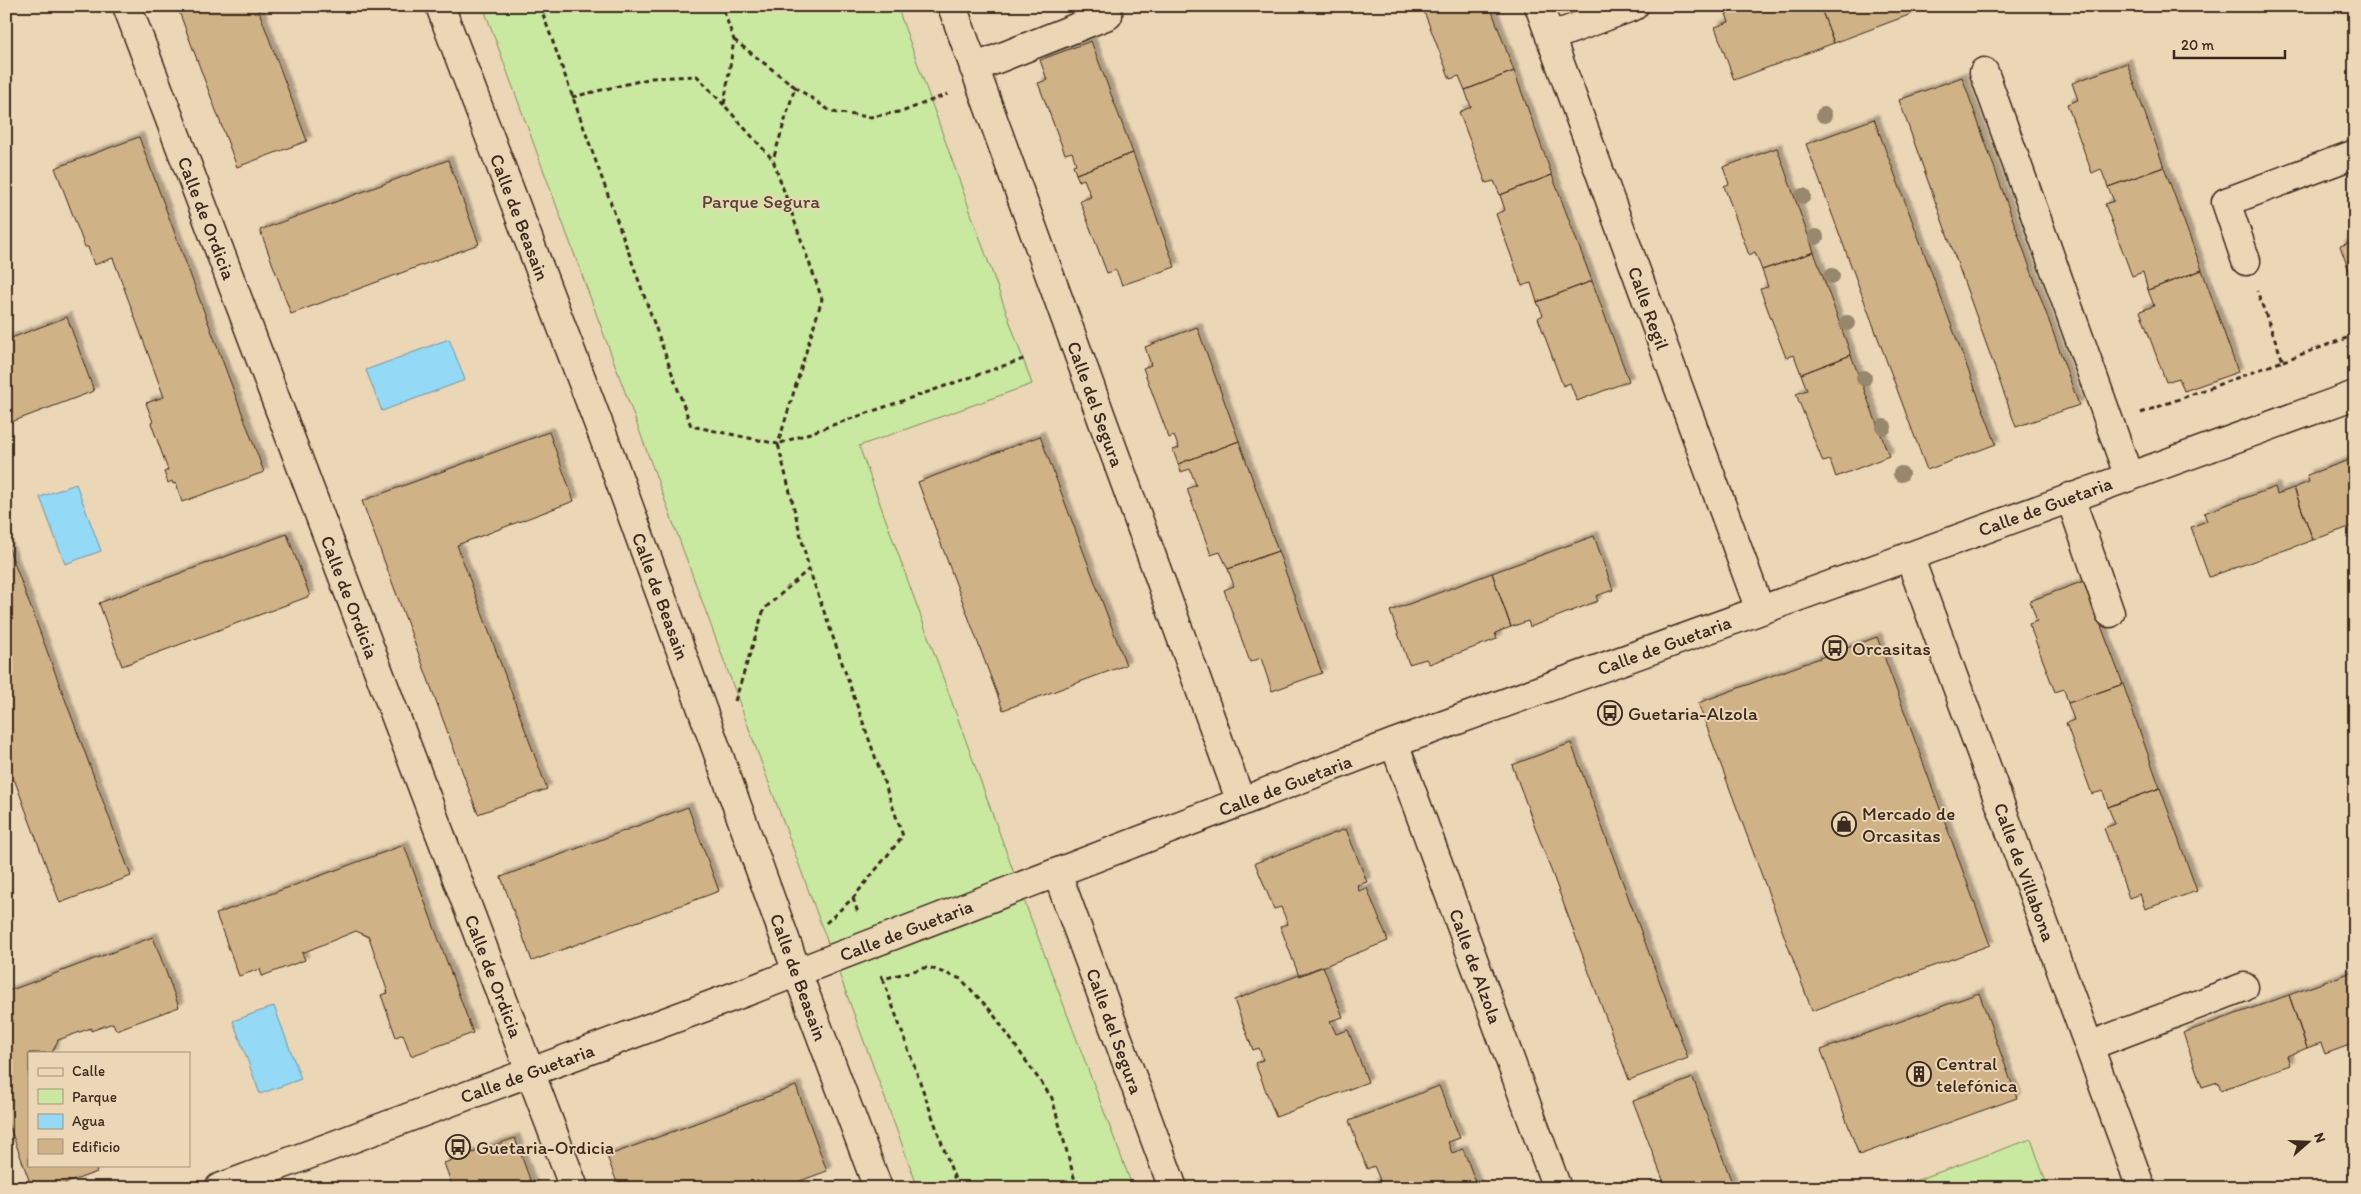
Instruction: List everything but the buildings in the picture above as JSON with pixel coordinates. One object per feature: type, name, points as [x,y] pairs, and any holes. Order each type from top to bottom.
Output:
[{"type":"street","name":"Calle de Ordicia","points":[[127,6],[574,1188]]},
{"type":"street","name":"Calle de Beasain","points":[[440,6],[608,449],[797,972],[878,1188]]},
{"type":"street","name":"Calle del Segura","points":[[952,6],[1241,802]]},
{"type":"street","name":"Calle Regil","points":[[1539,6],[1760,610]]},
{"type":"street","points":[[1550,37],[1634,6]]},
{"type":"street","points":[[977,75],[1108,15]]},
{"type":"street","points":[[1984,72],[2129,477]]},
{"type":"street","points":[[2246,261],[2226,202],[2355,154]]},
{"type":"street","name":"Calle de Guetaria","points":[[219,1188],[797,972],[1394,743],[2355,395]]},
{"type":"street","points":[[2070,497],[2110,613]]},
{"type":"street","name":"Calle de Villabona","points":[[1909,556],[2141,1188]]},
{"type":"street","name":"Calle de Alzola","points":[[1394,743],[1558,1188]]},
{"type":"street","name":"Calle del Segura","points":[[1057,873],[1173,1188]]},
{"type":"street","points":[[2089,1046],[2244,987]]},
{"type":"path","points":[[540,6],[692,426],[778,444],[1026,358]]},
{"type":"path","points":[[722,6],[734,40],[724,105]]},
{"type":"path","points":[[734,40],[795,87],[832,112],[870,117],[904,111],[977,75]]},
{"type":"path","points":[[572,97],[652,78],[697,76],[774,160],[822,299],[778,444],[809,569],[902,836],[854,898],[820,928]]},
{"type":"path","points":[[774,160],[795,87]]},
{"type":"path","points":[[2246,261],[2283,361]]},
{"type":"path","points":[[2110,425],[2355,335]]},
{"type":"path","points":[[735,702],[764,609],[809,569]]},
{"type":"path","points":[[854,898],[868,945],[883,978],[958,1188]]},
{"type":"path","points":[[883,978],[928,967],[961,979],[991,1011],[1052,1098],[1077,1188]]},
{"type":"green space","name":"Parque Segura","points":[[483,6],[897,6],[1032,384],[859,446],[1019,887],[1133,1188],[918,1188]]},
{"type":"green space","points":[[2031,1139],[2048,1188],[1895,1188]]},
{"type":"water","points":[[449,339],[465,380],[382,411],[366,370]]},
{"type":"water","points":[[76,484],[101,551],[65,564],[40,497]]},
{"type":"water","points":[[274,1006],[301,1079],[260,1094],[233,1021]]},
{"type":"place","name":"Orcasitas","points":[[1835,648]]},
{"type":"place","name":"Guetaria-Alzola","points":[[1610,713]]},
{"type":"place","name":"Mercado de Orcasitas","points":[[1844,824]]},
{"type":"place","name":"Central telefónica","points":[[1919,1074]]},
{"type":"place","name":"Guetaria-Ordicia","points":[[458,1147]]}]
